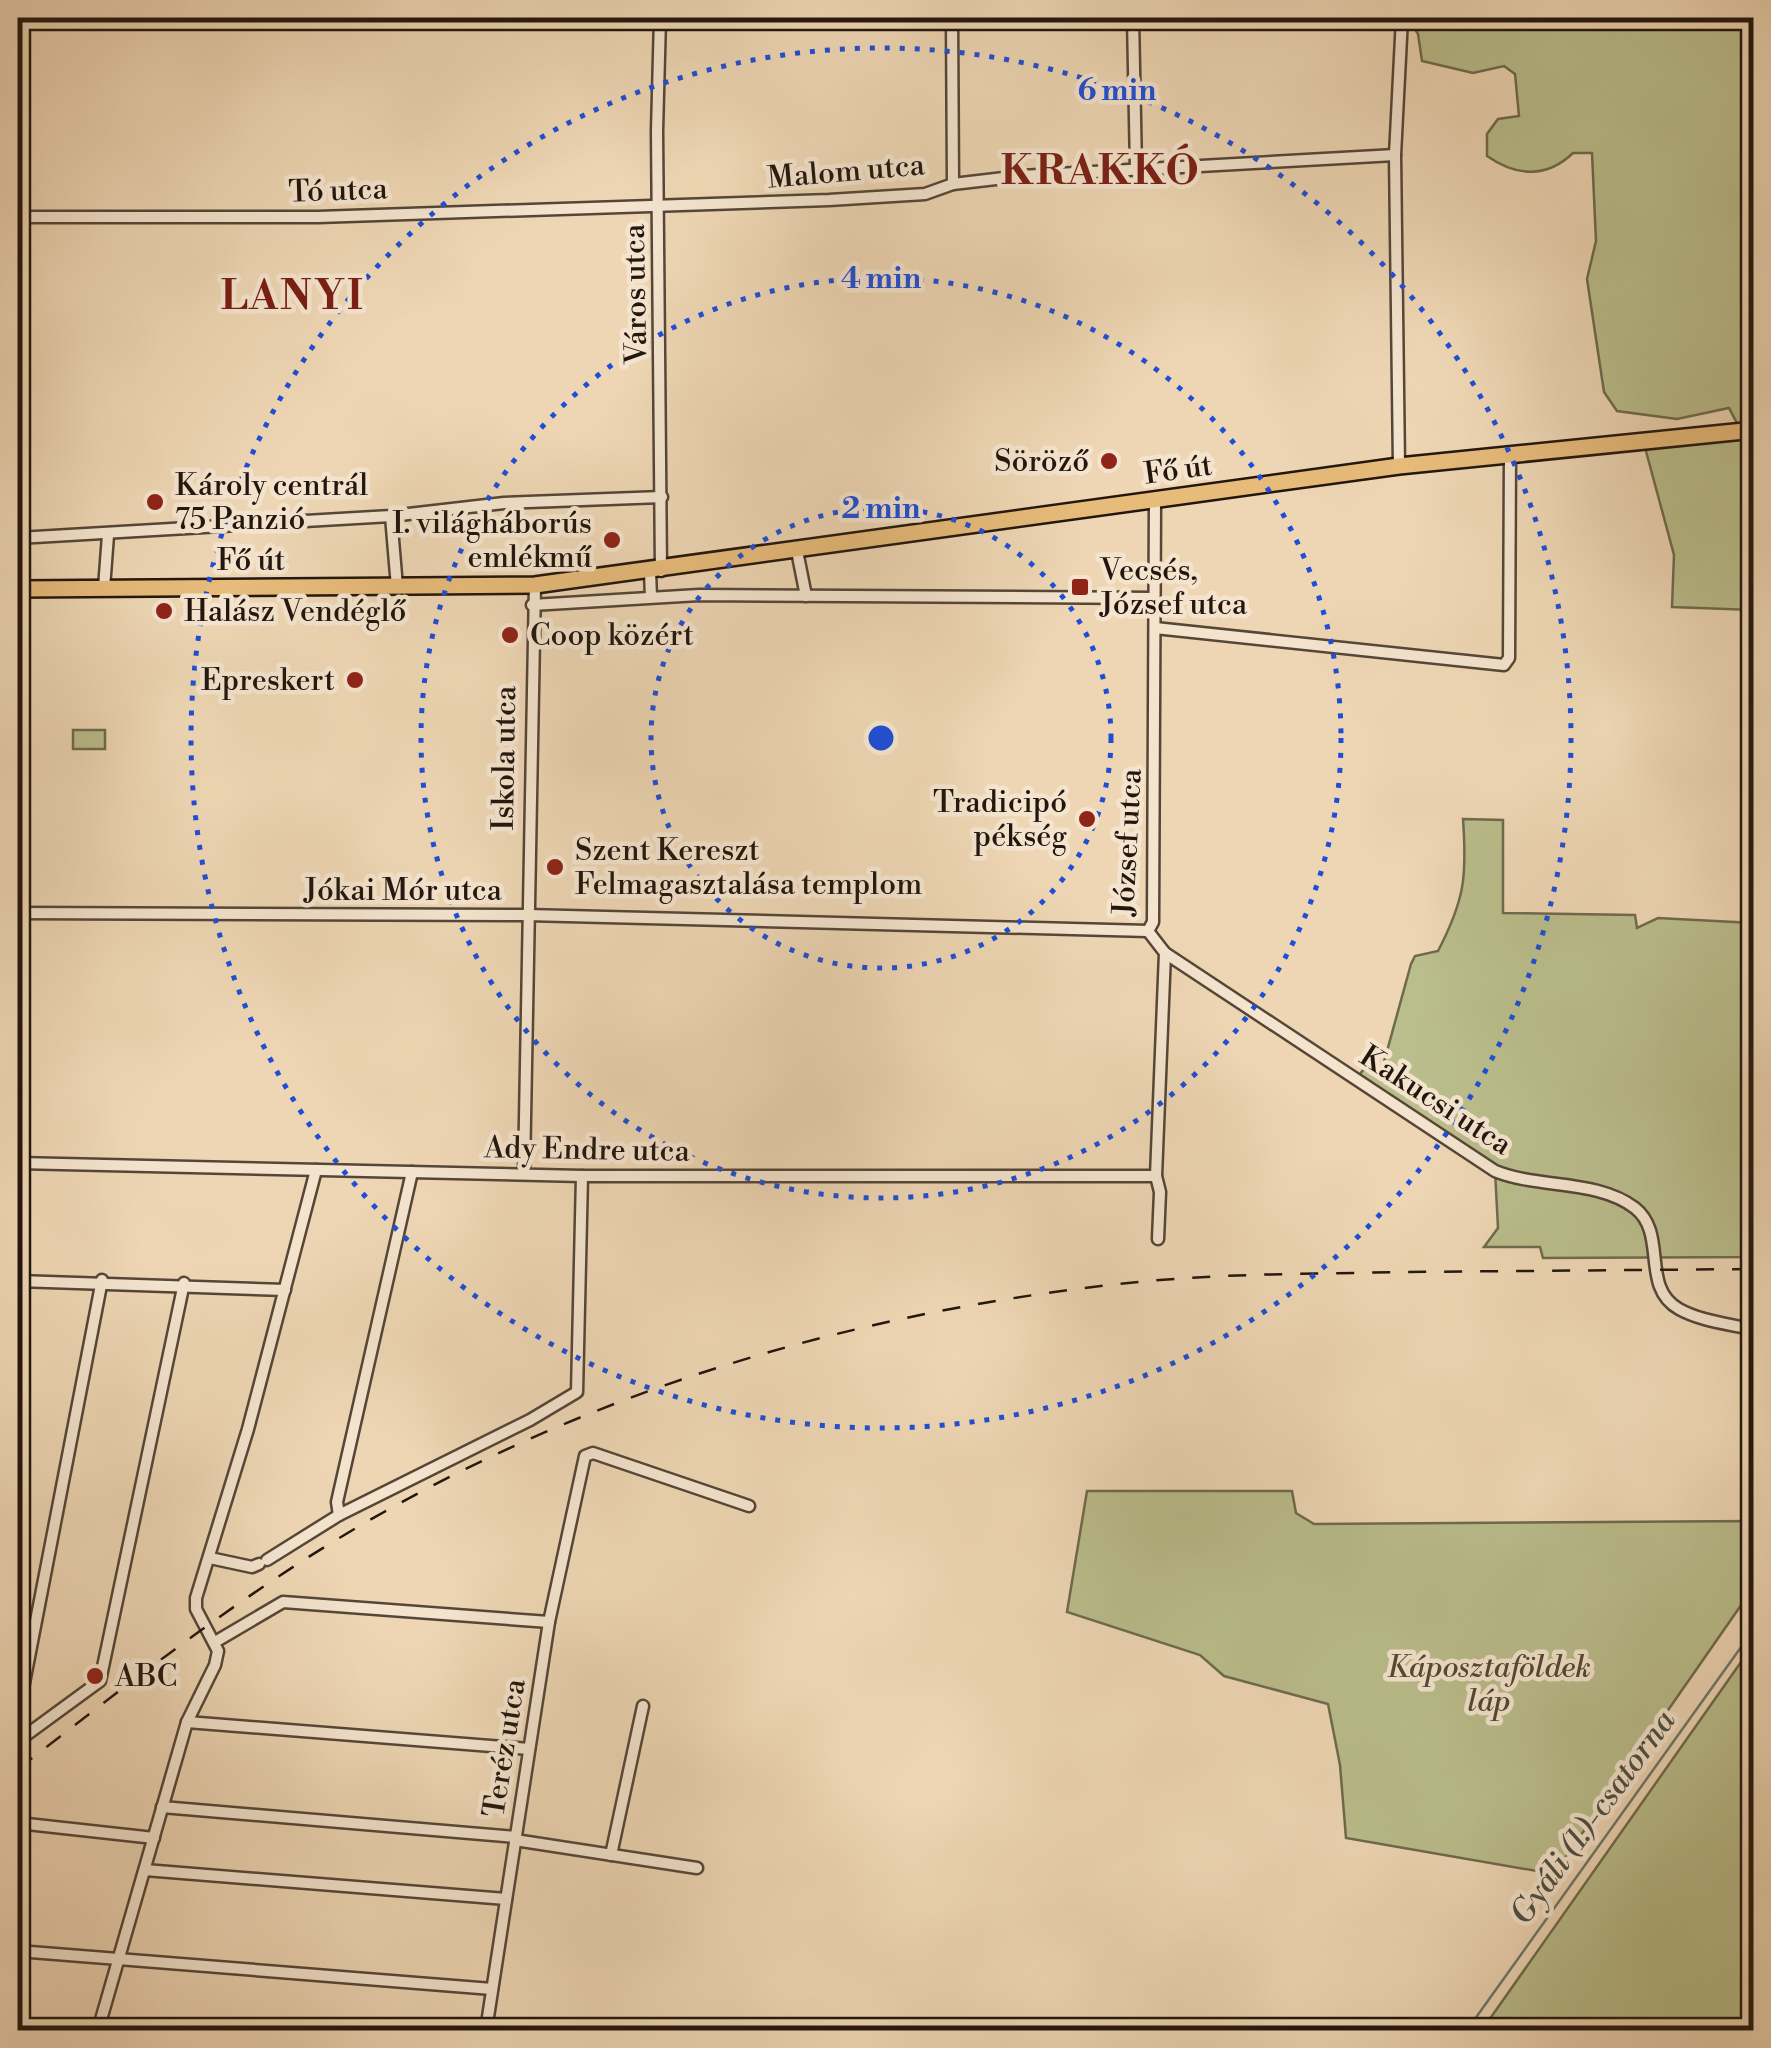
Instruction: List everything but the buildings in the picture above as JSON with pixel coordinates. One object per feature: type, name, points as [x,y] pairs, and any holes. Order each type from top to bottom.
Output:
[{"type":"main road","name":"Fő út","points":[[18,589],[535,585],[655,572],[1399,466],[1754,430]]},
{"type":"street","name":"Város utca","points":[[655,572],[662,497],[660,18]]},
{"type":"street","points":[[952,18],[953,184]]},
{"type":"street","points":[[1134,18],[1136,169]]},
{"type":"street","points":[[1399,466],[1394,155],[1402,18]]},
{"type":"street","name":"Malom utca","points":[[659,208],[906,196],[953,184],[1394,155]]},
{"type":"street","name":"Tó utca","points":[[18,217],[318,216],[659,208]]},
{"type":"street","points":[[1154,628],[1496,666],[1509,658],[1510,454]]},
{"type":"street","name":"Fő út","points":[[18,538],[108,535],[268,520],[391,516],[504,503],[662,497]]},
{"type":"street","name":"József utca","points":[[1155,500],[1157,816],[1153,922],[1148,931],[1165,953],[1156,1176],[1160,1192],[1158,1238]]},
{"type":"street","points":[[391,516],[397,587]]},
{"type":"street","points":[[104,588],[108,535]]},
{"type":"street","points":[[797,552],[806,596]]},
{"type":"street","points":[[651,597],[655,572]]},
{"type":"street","name":"Iskola utca","points":[[524,1172],[535,585]]},
{"type":"street","points":[[532,605],[651,597],[1154,598]]},
{"type":"street","name":"Jókai Mór utca","points":[[18,914],[527,916],[1148,931]]},
{"type":"street","name":"Kakucsi utca","points":[[1165,953],[1495,1171],[1526,1182],[1604,1194],[1623,1201],[1648,1224],[1658,1284],[1668,1300],[1685,1312],[1754,1330]]},
{"type":"street","name":"Ady Endre utca","points":[[18,1162],[582,1176],[1156,1176]]},
{"type":"street","points":[[98,2030],[186,1722],[215,1665],[215,1642],[196,1610],[316,1170]]},
{"type":"street","points":[[339,1515],[337,1502],[412,1172]]},
{"type":"street","points":[[210,1558],[252,1567],[339,1515],[530,1420],[576,1392],[582,1176]]},
{"type":"street","points":[[18,1281],[102,1280],[285,1290]]},
{"type":"street","points":[[18,1706],[102,1280]]},
{"type":"street","points":[[18,1740],[100,1682],[184,1284]]},
{"type":"street","name":"Teréz utca","points":[[486,2030],[549,1622],[585,1456],[592,1453],[749,1506]]},
{"type":"street","points":[[215,1642],[283,1602],[549,1622]]},
{"type":"street","points":[[611,1855],[643,1706]]},
{"type":"street","points":[[186,1722],[529,1749]]},
{"type":"street","points":[[162,1808],[516,1838],[697,1868]]},
{"type":"street","points":[[18,1823],[154,1838]]},
{"type":"street","points":[[145,1870],[506,1898]]},
{"type":"street","points":[[18,1951],[492,1989]]},
{"type":"green space","points":[[1408,18],[1753,18],[1753,422],[1738,425],[1729,408],[1677,419],[1617,411],[1604,392],[1587,279],[1596,241],[1592,153],[1573,153],[1553,167],[1532,172],[1509,168],[1487,156],[1487,134],[1498,119],[1519,116],[1515,74],[1504,66],[1473,73],[1422,61],[1418,34]]},
{"type":"green space","points":[[1753,430],[1753,610],[1672,607],[1674,555],[1643,440]]},
{"type":"green space","points":[[73,730],[105,730],[105,749],[73,749]]},
{"type":"green space","points":[[1463,819],[1503,820],[1503,913],[1635,915],[1637,928],[1658,918],[1753,923],[1753,1257],[1543,1258],[1540,1247],[1484,1247],[1498,1228],[1495,1171],[1357,1078],[1363,1070],[1379,1069],[1384,1062],[1411,964],[1415,956],[1438,951],[1454,916],[1464,872]]},
{"type":"green space","name":"Káposztaföldek láp","points":[[1087,1491],[1292,1491],[1296,1513],[1314,1524],[1753,1521],[1753,1588],[1554,1874],[1346,1838],[1340,1765],[1328,1704],[1224,1676],[1200,1655],[1067,1612]]},
{"type":"green space","points":[[1753,1645],[1753,2030],[1482,2030]]},
{"type":"waterway","name":"Gyáli (1.)-csatorna","points":[[1467,2030],[1754,1629]]},
{"type":"railway","points":[[18,1769],[242,1601],[384,1512],[556,1427],[735,1362],[920,1315],[1147,1281],[1296,1274],[1754,1269]]},
{"type":"place","name":"Söröző","points":[[1109,461]]},
{"type":"place","name":"Károly centrál 75 Panzió","points":[[155,502]]},
{"type":"place","name":"I. világháborús emlékmű","points":[[612,540]]},
{"type":"place","name":"Vecsés, József utca","points":[[1080,587]]},
{"type":"place","name":"Halász Vendéglő","points":[[164,611]]},
{"type":"place","name":"Coop közért","points":[[510,635]]},
{"type":"place","name":"Epreskert","points":[[355,680]]},
{"type":"place","name":"Tradicipó pékség","points":[[1087,819]]},
{"type":"place","name":"Szent Kereszt Felmagasztalása templom","points":[[555,867]]},
{"type":"place","name":"ABC","points":[[95,1676]]},
{"type":"district","name":"KRAKKÓ","points":[[1101,170]]},
{"type":"district","name":"LANYI","points":[[293,295]]}]
